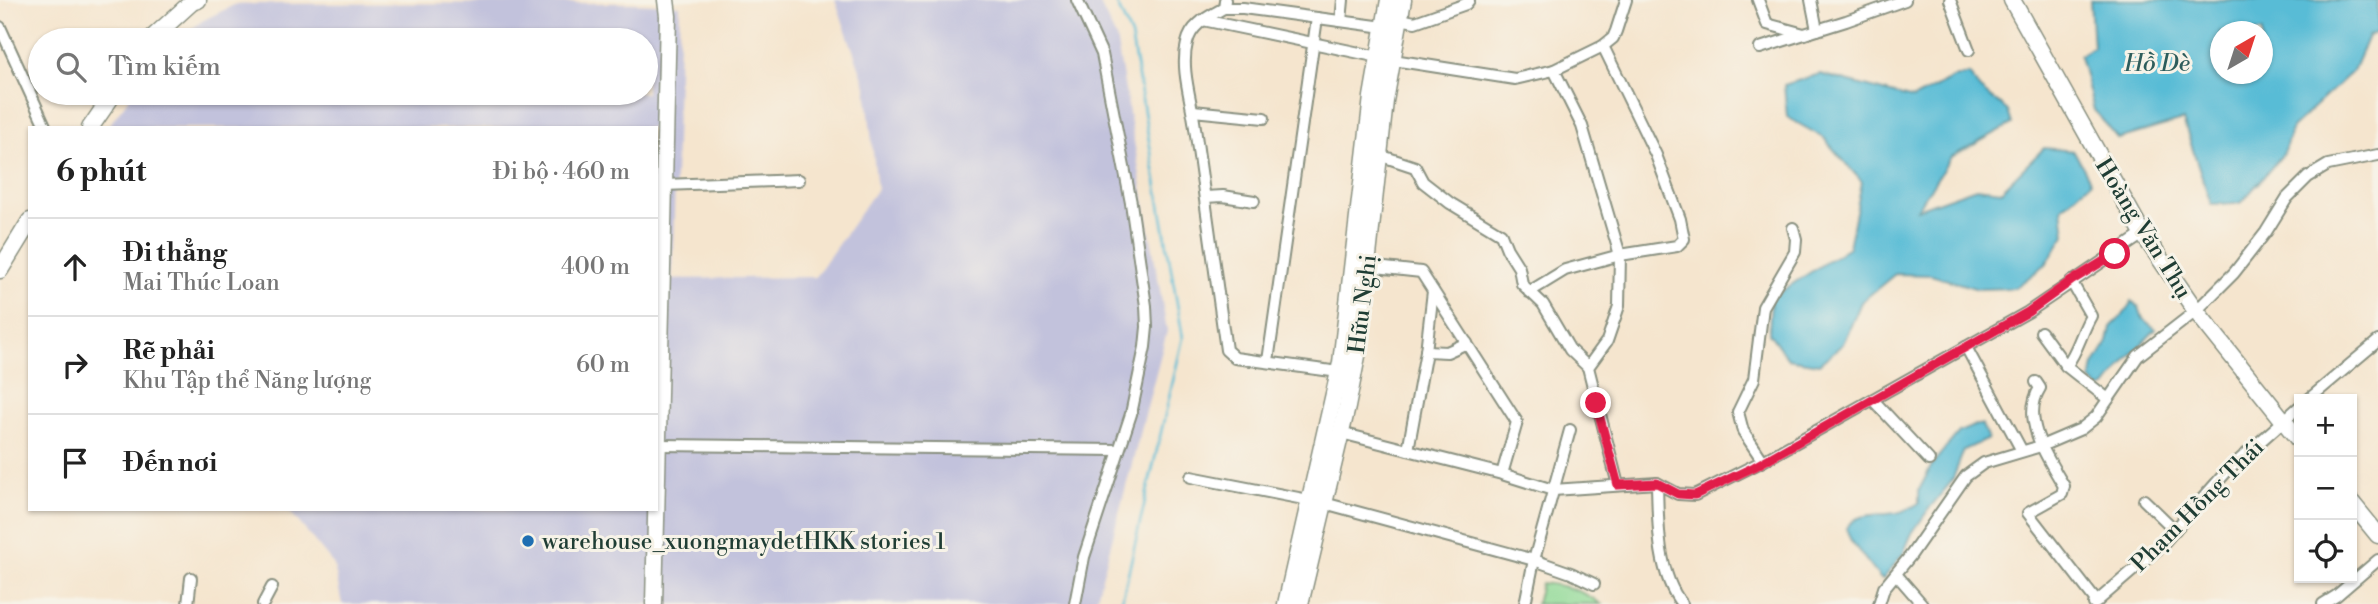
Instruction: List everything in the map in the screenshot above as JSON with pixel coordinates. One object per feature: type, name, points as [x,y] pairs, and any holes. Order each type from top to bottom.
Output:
[{"type":"main road","points":[[163,28],[192,2],[198,0]]},
{"type":"main road","points":[[658,477],[668,16],[666,0]]},
{"type":"main road","name":"Hữu Nghị","points":[[1300,604],[1317,501],[1339,406],[1357,356],[1385,101],[1384,27],[1389,0]]},
{"type":"main road","name":"Hữu Nghị","points":[[1286,604],[1341,433],[1339,372],[1372,97],[1400,19],[1403,0]]},
{"type":"main road","name":"Hoàng Văn Thụ","points":[[2012,0],[2143,234],[2196,311],[2294,434]]},
{"type":"main road","points":[[91,126],[106,105]]},
{"type":"main road","points":[[0,270],[28,224]]},
{"type":"main road","points":[[2357,509],[2378,535]]},
{"type":"main road","points":[[654,604],[657,511]]},
{"type":"street","points":[[1075,604],[1084,557],[1131,414],[1145,347],[1146,306],[1131,202],[1102,54],[1077,0]]},
{"type":"street","points":[[1341,21],[1343,0]]},
{"type":"street","points":[[1400,19],[1415,22],[1466,4],[1469,0]]},
{"type":"street","points":[[1203,20],[1386,59],[1515,79],[1554,70],[1602,47],[1613,38],[1626,0]]},
{"type":"street","points":[[1758,0],[1767,24],[1811,32]]},
{"type":"street","points":[[1811,0],[1811,32]]},
{"type":"street","points":[[1760,48],[1811,32],[1873,5],[1905,0]]},
{"type":"street","points":[[1950,0],[1969,50]]},
{"type":"street","points":[[1339,372],[1235,358],[1226,349],[1185,67],[1186,43],[1192,29],[1224,4],[1384,27]]},
{"type":"street","points":[[1268,361],[1317,18]]},
{"type":"street","points":[[0,27],[28,88]]},
{"type":"street","points":[[1529,292],[1565,270],[1620,255],[1682,243],[1684,236],[1656,155],[1602,47]]},
{"type":"street","points":[[1554,70],[1583,127],[1620,255],[1619,306],[1607,341],[1588,367]]},
{"type":"street","points":[[36,105],[45,126]]},
{"type":"street","points":[[1193,111],[1264,118]]},
{"type":"street","points":[[1379,155],[1415,167],[1423,182],[1450,203],[1501,234],[1519,268],[1522,284],[1544,304],[1570,350],[1588,367],[1618,485]]},
{"type":"street","points":[[1879,604],[1884,589],[1966,476],[1984,463],[2041,446],[2081,429],[2096,417],[2138,356],[2196,311],[2234,273],[2266,232],[2287,198],[2308,177],[2328,165],[2378,155]]},
{"type":"street","points":[[664,185],[799,180]]},
{"type":"street","points":[[1205,197],[1223,196],[1254,201]]},
{"type":"street","points":[[1763,461],[1743,431],[1738,412],[1754,379],[1763,307],[1795,252],[1793,228]]},
{"type":"street","points":[[1341,433],[1502,474],[1553,490],[1657,483],[1678,494],[1695,495],[1763,461],[2028,312],[2143,234]]},
{"type":"street","points":[[1367,266],[1421,272],[1517,422],[1502,474]]},
{"type":"street","points":[[2066,366],[2073,358],[2091,316],[2071,281]]},
{"type":"street","points":[[1408,450],[1426,351],[1433,291]]},
{"type":"street","points":[[2041,331],[2066,366],[2108,399]]},
{"type":"street","points":[[2315,394],[2378,341]]},
{"type":"street","points":[[1426,351],[1447,352],[1467,343]]},
{"type":"street","points":[[1966,347],[2022,451]]},
{"type":"street","points":[[2036,382],[2040,388],[2033,399],[2034,414],[2041,446],[2064,486],[2062,494],[2028,513],[2096,603]]},
{"type":"street","points":[[1873,400],[1929,460]]},
{"type":"street","name":"Phạm Hồng Thái","points":[[2096,603],[2160,548],[2227,471],[2294,411]]},
{"type":"street","points":[[1525,604],[1534,559],[1570,430]]},
{"type":"street","points":[[659,445],[1119,450]]},
{"type":"street","points":[[1191,477],[1317,501],[1534,559],[1594,584]]},
{"type":"street","points":[[1657,483],[1659,538],[1675,596],[1682,604]]},
{"type":"street","points":[[2144,500],[2175,530]]},
{"type":"street","points":[[2323,604],[2378,560]]},
{"type":"street","points":[[1896,574],[1922,604]]},
{"type":"street","points":[[188,604],[191,578]]},
{"type":"street","points":[[263,604],[272,587]]},
{"type":"shaded area","points":[[835,0],[1098,0],[1116,38],[1167,331],[1095,604],[342,604],[334,565],[290,511],[658,511],[658,126],[108,126],[124,105],[658,105],[658,28],[193,28],[236,4],[680,5],[672,279],[815,277],[877,189],[866,86]]},
{"type":"green space","points":[[1541,583],[1572,589],[1601,604],[1536,604]]},
{"type":"water","name":"Hồ Dè","points":[[2090,0],[2378,0],[2378,32],[2368,36],[2353,71],[2292,128],[2283,154],[2241,203],[2211,204],[2183,120],[2118,139],[2094,110],[2080,56],[2093,47]]},
{"type":"water","points":[[1820,74],[1913,99],[1953,78],[1969,74],[1980,89],[2008,111],[2012,124],[1951,157],[1917,209],[1976,188],[2001,191],[2044,148],[2074,151],[2091,182],[2062,208],[2065,235],[2046,264],[2015,288],[1978,289],[1931,275],[1895,274],[1861,302],[1843,344],[1819,364],[1788,359],[1769,333],[1771,298],[1849,247],[1862,182],[1824,138],[1787,117],[1784,85]]},
{"type":"water","points":[[2132,301],[2139,307],[2143,319],[2156,329],[2129,357],[2106,387],[2100,389],[2091,380],[2094,365],[2108,342],[2111,327]]},
{"type":"water","points":[[1982,425],[1988,439],[1964,450],[1952,481],[1912,533],[1903,554],[1883,579],[1880,578],[1851,541],[1846,528],[1859,518],[1900,512],[1919,503],[1919,490],[1933,463],[1959,432]]},
{"type":"waterway","points":[[1115,0],[1131,36],[1183,338],[1121,604]]},
{"type":"place","name":"warehouse_xuongmaydetHKK stories 1","points":[[528,541]]},
{"type":"route","points":[[1596,403],[1618,485],[1657,483],[1678,494],[1695,495],[1754,467],[1866,405],[2028,312],[2115,254]]}]
